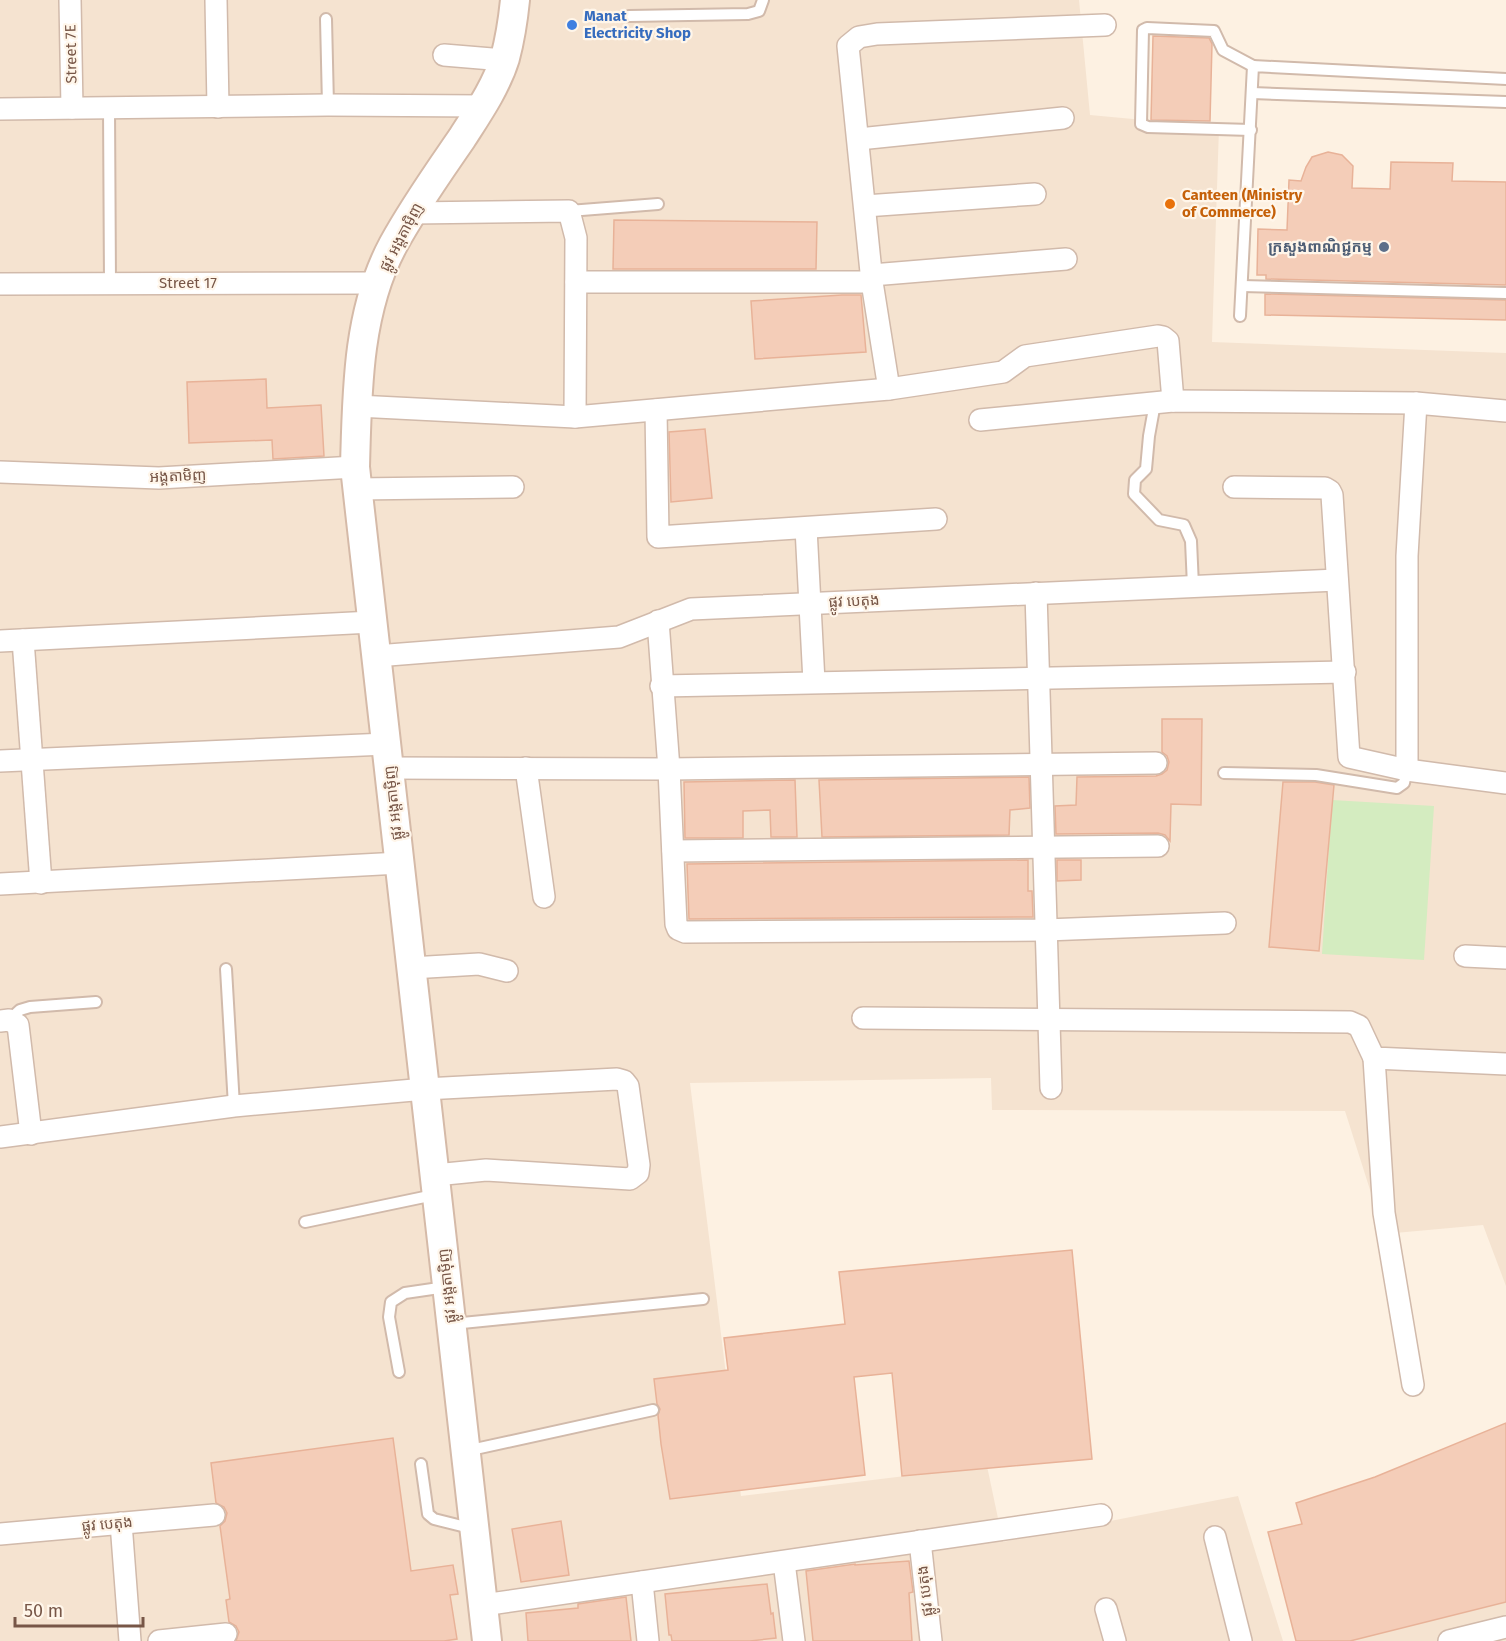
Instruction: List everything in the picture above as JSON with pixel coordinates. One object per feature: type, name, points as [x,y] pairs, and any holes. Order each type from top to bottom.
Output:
[{"type":"street","name":"Street 7E","points":[[70,0],[72,108]]},
{"type":"street","points":[[216,0],[218,107]]},
{"type":"street","name":"ផ្លូវ អង្តតាម៉ិញ","points":[[487,1641],[356,478],[357,406],[365,330],[377,283],[392,246],[483,106],[504,60],[513,22],[515,0]]},
{"type":"street","points":[[889,389],[872,278],[848,46],[859,38],[877,34],[1106,25]]},
{"type":"street","points":[[444,56],[504,60]]},
{"type":"street","points":[[0,109],[328,105],[483,106]]},
{"type":"street","points":[[859,140],[1063,118]]},
{"type":"street","points":[[865,206],[1035,194]]},
{"type":"street","points":[[412,213],[569,211],[576,238],[575,417]]},
{"type":"street","points":[[576,282],[872,278],[1066,259]]},
{"type":"street","name":"Street 17","points":[[0,284],[377,283]]},
{"type":"street","points":[[357,406],[575,417],[657,410],[889,389],[1003,372],[1024,356],[1158,336],[1168,341],[1164,402]]},
{"type":"street","points":[[980,420],[1164,402],[1416,403],[1506,411]]},
{"type":"street","points":[[1407,770],[1407,556],[1416,403]]},
{"type":"street","points":[[657,410],[658,537],[936,519]]},
{"type":"street","name":"អង្គតាមិញ","points":[[0,472],[159,478],[356,478],[513,487]]},
{"type":"street","points":[[1234,487],[1325,488],[1330,490],[1345,672],[1349,758],[1407,770],[1506,783]]},
{"type":"street","points":[[806,528],[814,682]]},
{"type":"street","name":"ផ្លូវ បេតុង","points":[[376,656],[619,637],[691,609],[1337,580]]},
{"type":"street","points":[[1036,592],[1051,1088]]},
{"type":"street","points":[[658,621],[678,929],[685,932],[1046,930],[1225,923]]},
{"type":"street","points":[[0,641],[372,622]]},
{"type":"street","points":[[23,640],[41,883]]},
{"type":"street","points":[[662,686],[1345,672]]},
{"type":"street","points":[[0,761],[387,756],[526,768],[669,769],[1156,763]]},
{"type":"street","points":[[526,768],[544,897]]},
{"type":"street","points":[[673,850],[1158,846]]},
{"type":"street","points":[[0,884],[400,863]]},
{"type":"street","points":[[1466,956],[1506,958]]},
{"type":"street","points":[[411,968],[479,964],[507,971]]},
{"type":"street","points":[[863,1018],[1350,1022],[1359,1026],[1374,1058],[1384,1212],[1413,1385]]},
{"type":"street","points":[[4,1021],[18,1025],[31,1134]]},
{"type":"street","points":[[1374,1058],[1506,1064]]},
{"type":"street","points":[[0,1137],[234,1106],[425,1089],[617,1079],[624,1081],[628,1086],[639,1165],[638,1173],[630,1179],[486,1170],[436,1185]]},
{"type":"street","name":"ផ្លូវ បេតុង","points":[[0,1534],[214,1515]]},
{"type":"street","points":[[483,1605],[1101,1515]]},
{"type":"street","points":[[121,1523],[130,1641]]},
{"type":"street","points":[[1215,1537],[1242,1641]]},
{"type":"street","name":"ផ្លូវ បេតុង","points":[[920,1541],[931,1641]]},
{"type":"street","points":[[784,1562],[794,1641]]},
{"type":"street","points":[[642,1581],[648,1641]]},
{"type":"street","points":[[1106,1609],[1115,1641]]},
{"type":"street","points":[[1449,1641],[1506,1627]]},
{"type":"street","points":[[159,1641],[226,1634]]},
{"type":"lane","points":[[629,16],[748,14],[759,11],[763,0]]},
{"type":"lane","points":[[326,19],[328,105]]},
{"type":"lane","points":[[1251,130],[1148,127],[1141,124],[1143,30],[1147,28],[1214,31],[1223,50],[1253,66],[1506,79]]},
{"type":"lane","points":[[1240,316],[1253,66]]},
{"type":"lane","points":[[1252,93],[1506,102]]},
{"type":"lane","points":[[110,108],[110,284]]},
{"type":"lane","points":[[569,211],[658,204]]},
{"type":"lane","points":[[1242,286],[1506,293]]},
{"type":"lane","points":[[1164,402],[1149,436],[1146,469],[1135,480],[1134,494],[1159,520],[1184,525],[1191,541],[1193,586]]},
{"type":"lane","points":[[1224,773],[1316,776],[1397,788],[1404,783],[1407,770]]},
{"type":"lane","points":[[226,969],[234,1106]]},
{"type":"lane","points":[[4,1021],[20,1010],[30,1007],[96,1002]]},
{"type":"lane","points":[[305,1222],[436,1185]]},
{"type":"lane","points":[[399,1372],[389,1317],[391,1302],[405,1293],[447,1287]]},
{"type":"lane","points":[[451,1324],[703,1299]]},
{"type":"lane","points":[[466,1451],[653,1410]]},
{"type":"lane","points":[[421,1464],[428,1514],[434,1519],[474,1529]]},
{"type":"shaded area","points":[[0,0],[1079,0],[1090,115],[1219,127],[1212,342],[1506,353],[1506,1286],[1483,1225],[1384,1234],[1345,1111],[992,1110],[991,1078],[690,1083],[741,1496],[987,1466],[1003,1542],[1238,1496],[1283,1641],[0,1641]]},
{"type":"shaded area","points":[[1506,1592],[1506,1641],[1320,1641]]},
{"type":"green space","points":[[1332,800],[1434,806],[1424,960],[1322,954]]},
{"type":"building","points":[[1153,36],[1209,38],[1212,44],[1210,121],[1151,120]]},
{"type":"building","points":[[1328,152],[1342,155],[1353,166],[1352,188],[1390,189],[1391,162],[1453,163],[1452,181],[1506,182],[1506,285],[1266,279],[1266,275],[1257,275],[1258,229],[1287,230],[1289,180],[1301,181],[1312,157]]},
{"type":"building","points":[[614,220],[817,222],[816,269],[613,269]]},
{"type":"building","points":[[1265,294],[1506,300],[1506,320],[1265,315]]},
{"type":"building","points":[[861,295],[866,352],[755,359],[751,301]]},
{"type":"building","points":[[266,379],[267,408],[321,405],[324,456],[273,459],[272,440],[189,443],[187,382]]},
{"type":"building","points":[[705,429],[712,498],[671,502],[669,432]]},
{"type":"building","points":[[1162,719],[1202,719],[1201,805],[1171,804],[1170,841],[1165,835],[1158,833],[1056,834],[1055,806],[1076,805],[1077,777],[1156,776],[1167,770],[1169,762],[1167,756],[1162,752]]},
{"type":"building","points":[[1029,777],[1030,808],[1010,810],[1009,835],[822,837],[819,780]]},
{"type":"building","points":[[795,780],[797,837],[771,837],[770,810],[743,811],[743,838],[685,838],[684,782]]},
{"type":"building","points":[[1283,782],[1315,782],[1334,785],[1319,951],[1269,947]]},
{"type":"building","points":[[1028,860],[1028,891],[1032,891],[1033,917],[689,919],[687,864]]},
{"type":"building","points":[[1057,860],[1081,860],[1081,880],[1057,881]]},
{"type":"building","points":[[1072,1250],[1092,1459],[902,1476],[892,1373],[854,1377],[865,1475],[670,1499],[661,1444],[658,1415],[660,1409],[657,1404],[654,1379],[728,1370],[724,1338],[845,1324],[839,1272]]},
{"type":"building","points":[[1506,1423],[1506,1602],[1350,1641],[1296,1641],[1268,1532],[1302,1524],[1296,1503],[1375,1477]]},
{"type":"building","points":[[393,1438],[411,1571],[453,1565],[458,1594],[450,1595],[457,1639],[444,1641],[236,1641],[239,1632],[236,1626],[229,1622],[226,1600],[230,1599],[220,1526],[225,1521],[227,1513],[224,1507],[216,1503],[211,1463]]},
{"type":"building","points":[[561,1521],[569,1575],[521,1582],[512,1529]]},
{"type":"building","points":[[909,1561],[913,1592],[909,1593],[912,1641],[813,1641],[806,1571],[855,1564]]},
{"type":"building","points":[[767,1584],[776,1638],[750,1641],[672,1641],[669,1635],[665,1594]]},
{"type":"building","points":[[626,1597],[631,1641],[528,1641],[526,1613],[578,1608],[578,1604]]},
{"type":"place","name":"Manat Electricity Shop","points":[[572,25]]},
{"type":"place","name":"Canteen (Ministry of Commerce)","points":[[1170,204]]},
{"type":"place","name":"ក្រសួងពាណិជ្ជកម្ម","points":[[1384,247]]}]
